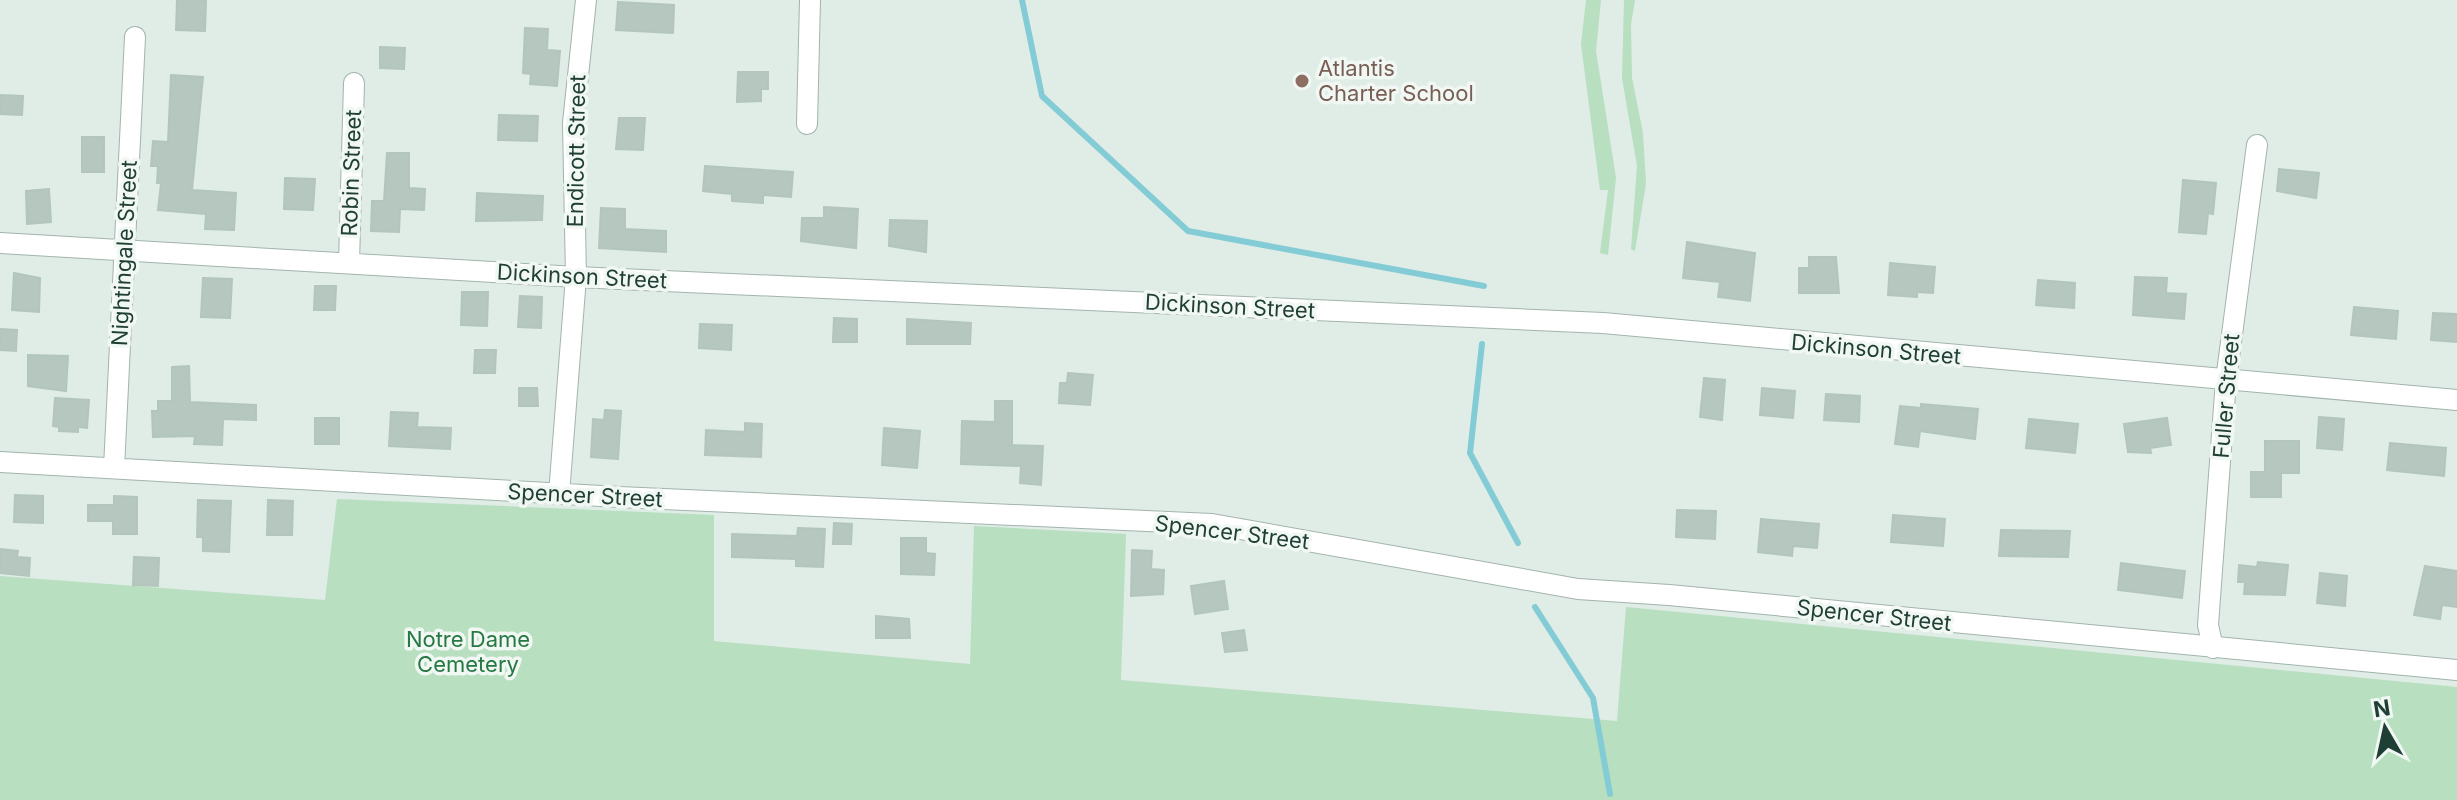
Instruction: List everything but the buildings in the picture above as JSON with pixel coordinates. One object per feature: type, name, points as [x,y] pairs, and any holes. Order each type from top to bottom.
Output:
[{"type":"street","name":"Endicott Street","points":[[559,494],[576,277],[573,123],[586,0]]},
{"type":"street","points":[[807,124],[810,0]]},
{"type":"street","name":"Nightingale Street","points":[[114,468],[135,37]]},
{"type":"street","name":"Robin Street","points":[[349,263],[354,83]]},
{"type":"street","name":"Fuller Street","points":[[2213,648],[2208,625],[2226,380],[2257,145]]},
{"type":"street","name":"Dickinson Street","points":[[0,243],[576,277],[1603,323],[2457,400]]},
{"type":"street","name":"Spencer Street","points":[[0,462],[559,494],[1212,524],[1578,589],[2457,670]]},
{"type":"green space","points":[[1586,0],[1601,0],[1596,51],[1616,178],[1608,255],[1600,253],[1608,190],[1600,190],[1581,44]]},
{"type":"green space","points":[[1624,0],[1635,0],[1631,24],[1632,78],[1643,133],[1646,183],[1635,251],[1631,249],[1637,166],[1622,78]]},
{"type":"green space","name":"Notre Dame Cemetery","points":[[337,499],[714,515],[714,641],[970,664],[974,526],[1126,534],[1121,680],[1617,721],[1626,607],[2457,687],[2457,800],[0,800],[0,576],[325,600]]},
{"type":"waterway","points":[[1022,0],[1042,96],[1188,231],[1484,286]]},
{"type":"waterway","points":[[1482,344],[1470,453],[1518,543]]},
{"type":"waterway","points":[[1535,607],[1593,698],[1610,794]]},
{"type":"place","name":"Atlantis Charter School","points":[[1302,81]]}]
